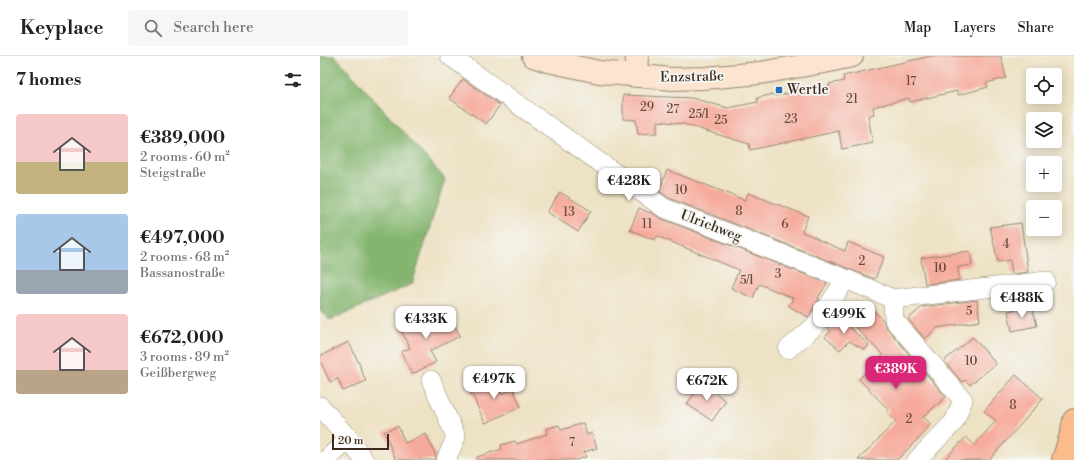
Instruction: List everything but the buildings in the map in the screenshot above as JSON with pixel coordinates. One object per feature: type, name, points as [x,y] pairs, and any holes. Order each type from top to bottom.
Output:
[{"type":"main road","name":"Enzstraße","points":[[532,56],[598,72],[637,66],[672,80],[760,73],[852,56]]},
{"type":"main road","points":[[1062,460],[1072,431],[1074,420]]},
{"type":"street","name":"Ulrichweg","points":[[450,56],[664,208],[846,279],[893,300]]},
{"type":"street","points":[[788,349],[815,326],[846,279]]},
{"type":"street","points":[[917,460],[954,422],[963,400],[894,320],[893,300],[1046,281]]},
{"type":"street","points":[[431,380],[456,437],[446,460]]},
{"type":"street","points":[[320,406],[364,460]]},
{"type":"street","points":[[326,460],[349,440]]},
{"type":"green space","points":[[320,56],[335,56],[445,179],[412,284],[330,320],[320,311]]},
{"type":"place","name":"Wertle","points":[[779,90]]}]
